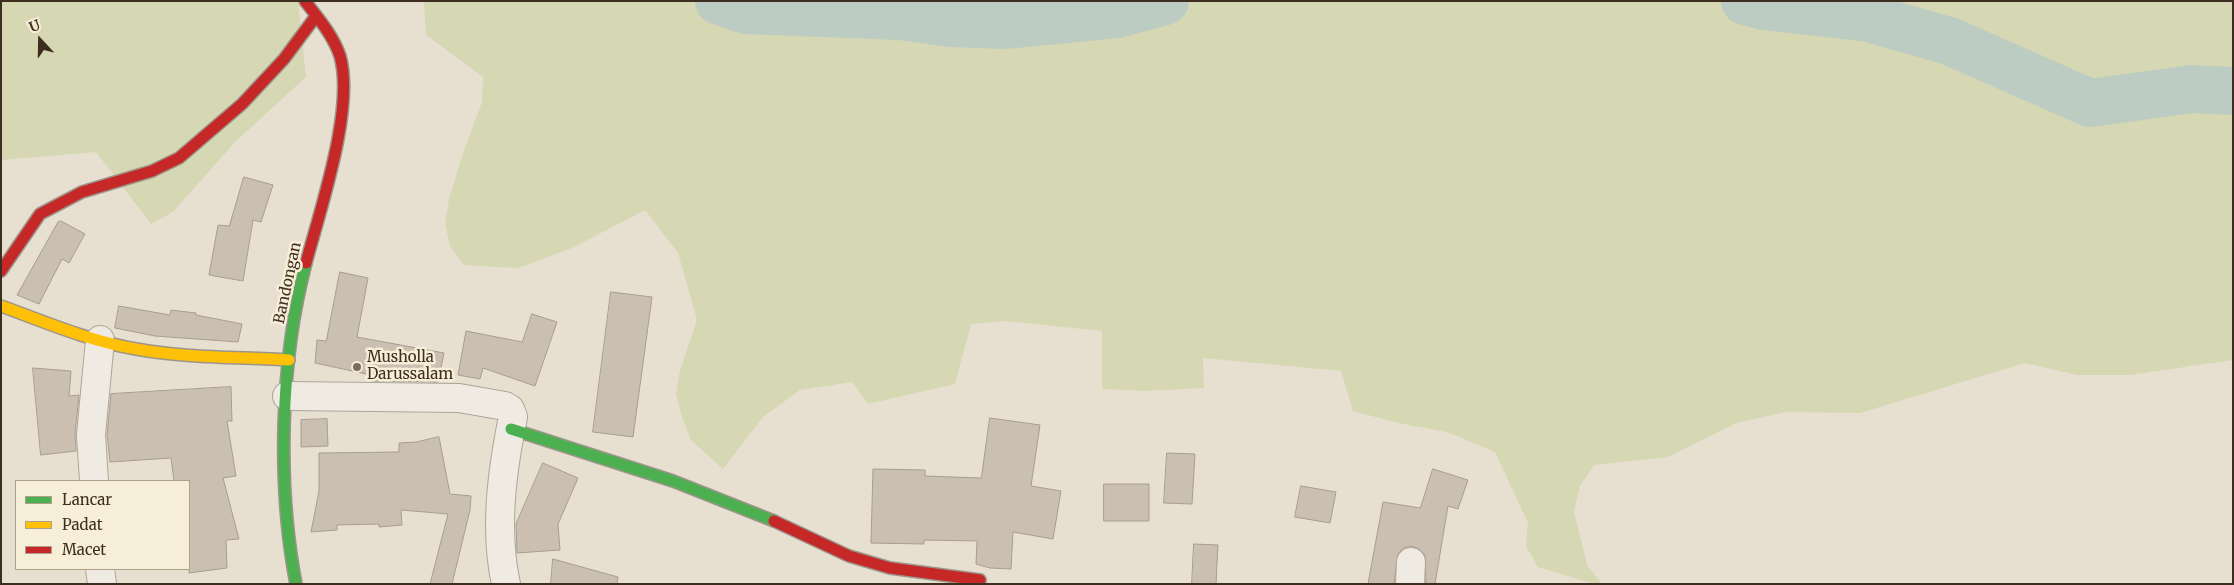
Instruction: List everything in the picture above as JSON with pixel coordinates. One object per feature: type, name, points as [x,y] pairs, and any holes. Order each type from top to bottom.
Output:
[{"type":"street","name":"Bandongan","points":[[296,584],[285,473],[286,396],[289,360],[298,297],[335,150],[343,91],[342,64],[337,46],[305,1]]},
{"type":"street","points":[[1,271],[40,214],[82,192],[152,171],[179,158],[242,104],[284,59],[316,16]]},
{"type":"street","points":[[1,306],[100,340],[136,349],[289,360]]},
{"type":"street","points":[[94,480],[91,435],[100,340]]},
{"type":"street","points":[[286,396],[459,398],[492,402],[510,409],[513,417],[500,515],[502,567],[506,584]]},
{"type":"street","points":[[511,428],[673,481],[727,501],[784,524],[825,547],[849,556],[890,568],[980,580]]},
{"type":"street","points":[[100,570],[102,584]]},
{"type":"green space","points":[[1,1],[298,1],[306,77],[235,142],[173,212],[151,224],[96,152],[1,160]]},
{"type":"green space","points":[[424,1],[2233,1],[2233,360],[2130,375],[2077,375],[2025,363],[1860,413],[1786,412],[1737,423],[1668,457],[1594,465],[1580,486],[1574,511],[1587,565],[1602,584],[1594,584],[1538,567],[1526,546],[1528,523],[1495,452],[1447,432],[1398,423],[1353,411],[1341,371],[1203,358],[1204,388],[1146,391],[1102,389],[1102,331],[1006,321],[971,324],[955,384],[868,404],[852,382],[800,390],[763,417],[723,469],[691,440],[682,417],[676,394],[680,370],[697,320],[678,253],[645,210],[572,248],[518,268],[464,265],[450,246],[445,223],[449,199],[464,150],[482,102],[483,77],[426,35]]},
{"type":"building","points":[[244,177],[273,185],[261,222],[253,220],[243,281],[209,275],[218,225],[229,226]]},
{"type":"building","points":[[61,221],[85,234],[69,263],[62,259],[39,304],[17,295],[58,222]]},
{"type":"building","points":[[340,272],[368,278],[357,337],[444,353],[438,382],[370,381],[371,375],[315,363],[317,340],[326,341]]},
{"type":"building","points":[[611,292],[652,297],[633,437],[593,432]]},
{"type":"building","points":[[119,306],[170,315],[171,310],[196,313],[196,315],[242,324],[238,342],[155,336],[115,328]]},
{"type":"building","points":[[532,314],[557,322],[535,386],[483,368],[480,379],[458,375],[466,331],[522,342]]},
{"type":"building","points":[[33,368],[71,371],[69,396],[79,395],[75,434],[76,451],[41,455]]},
{"type":"building","points":[[231,387],[232,421],[227,421],[236,476],[223,478],[239,539],[226,540],[227,568],[189,573],[190,480],[174,480],[171,458],[110,462],[107,435],[111,394]]},
{"type":"building","points":[[990,418],[1040,425],[1031,486],[1061,491],[1053,539],[1013,532],[1011,569],[990,568],[976,564],[977,541],[924,540],[924,544],[871,543],[873,469],[925,470],[925,476],[981,478]]},
{"type":"building","points":[[327,419],[328,446],[301,447],[301,420]]},
{"type":"building","points":[[439,437],[450,494],[471,496],[470,510],[452,584],[430,584],[448,514],[401,510],[402,525],[379,527],[379,524],[337,525],[337,530],[311,532],[319,491],[319,453],[399,452],[399,443],[416,442]]},
{"type":"building","points":[[1167,453],[1195,454],[1192,504],[1164,503]]},
{"type":"building","points":[[543,463],[578,478],[558,524],[560,550],[517,553],[516,524]]},
{"type":"building","points":[[1433,469],[1468,480],[1458,509],[1448,506],[1435,584],[1426,584],[1425,555],[1419,549],[1411,546],[1403,548],[1398,554],[1394,584],[1368,584],[1383,502],[1420,508]]},
{"type":"building","points":[[1104,484],[1149,484],[1149,521],[1104,521]]},
{"type":"building","points":[[1301,486],[1336,492],[1330,523],[1295,517]]},
{"type":"building","points":[[1194,544],[1218,545],[1216,584],[1192,584]]},
{"type":"building","points":[[553,559],[618,577],[617,584],[551,584]]},
{"type":"waterway","points":[[719,1],[746,10],[900,16],[951,23],[1004,25],[1117,14],[1165,1]]},
{"type":"waterway","points":[[1745,1],[1764,6],[1868,18],[1949,41],[2090,103],[2192,89],[2233,91]]},
{"type":"traffic: fast","points":[[296,584],[286,506],[284,423],[291,341],[297,301],[306,263]]},
{"type":"traffic: fast","points":[[511,429],[673,481],[774,521]]},
{"type":"traffic: slow","points":[[1,306],[51,325],[119,346],[193,356],[289,360]]},
{"type":"traffic: jam","points":[[305,1],[333,41],[340,56],[343,78],[340,130],[327,188],[306,263]]},
{"type":"traffic: jam","points":[[1,271],[40,214],[82,192],[152,171],[179,158],[242,104],[284,59],[316,16]]},
{"type":"traffic: jam","points":[[774,521],[849,556],[890,568],[980,580]]},
{"type":"place","name":"Musholla Darussalam","points":[[357,367]]}]
